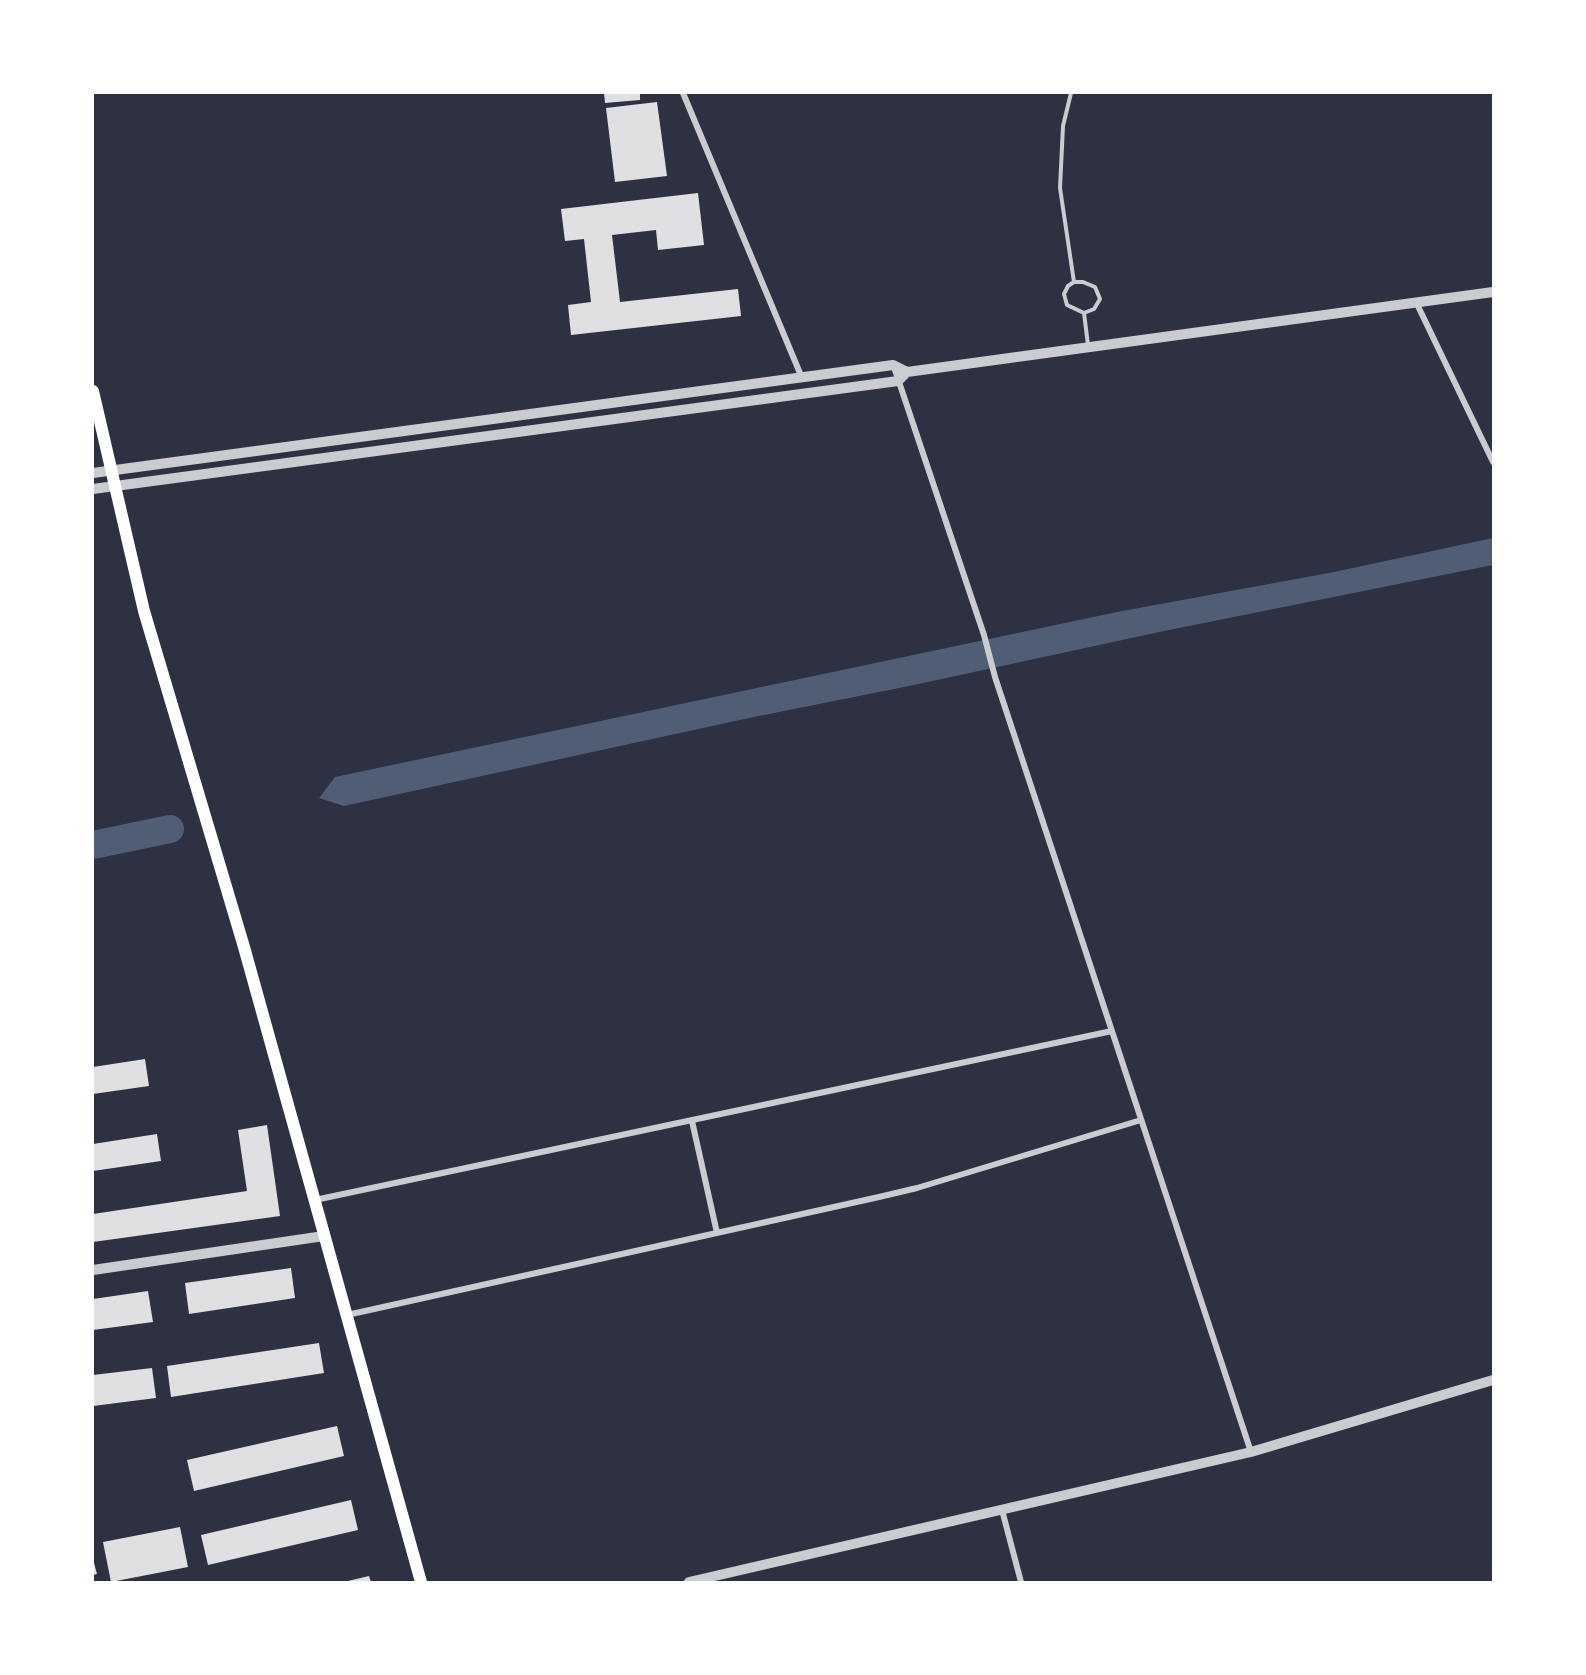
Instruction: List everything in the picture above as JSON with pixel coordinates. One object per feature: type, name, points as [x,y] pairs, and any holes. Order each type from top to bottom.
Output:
[{"type":"main road","points":[[93,390],[144,611],[244,947],[421,1582]]},
{"type":"street","points":[[683,93],[802,378]]},
{"type":"street","points":[[93,472],[893,365],[907,372],[1493,292]]},
{"type":"street","points":[[1416,302],[1493,462]]},
{"type":"street","points":[[893,365],[984,635],[995,677],[1251,1452]]},
{"type":"street","points":[[93,489],[898,381],[907,372]]},
{"type":"street","points":[[315,1200],[1112,1031]]},
{"type":"street","points":[[692,1120],[717,1233]]},
{"type":"street","points":[[347,1315],[916,1188],[1141,1120]]},
{"type":"street","points":[[93,1270],[324,1236]]},
{"type":"street","points":[[689,1582],[1251,1452],[1493,1380]]},
{"type":"street","points":[[1002,1510],[1021,1582]]},
{"type":"lane","points":[[1071,93],[1063,126],[1060,188],[1074,282]]},
{"type":"lane","points":[[1074,282],[1083,282],[1095,288],[1100,299],[1094,309],[1084,313],[1067,305],[1064,294],[1068,286],[1074,282]]},
{"type":"lane","points":[[1084,313],[1088,347]]},
{"type":"water","points":[[1493,538],[1493,565],[749,718],[344,806],[319,798],[335,777],[1117,612],[1334,572]]},
{"type":"water","points":[[149,820],[167,829],[156,843],[93,856],[93,832]]},
{"type":"building","points":[[604,93],[640,93],[640,100],[605,103]]},
{"type":"building","points":[[657,102],[667,176],[615,182],[606,108]]},
{"type":"building","points":[[698,193],[704,245],[658,250],[656,230],[612,235],[620,302],[738,289],[741,316],[571,335],[568,305],[591,302],[584,239],[565,241],[561,209]]},
{"type":"building","points":[[145,1059],[149,1086],[93,1094],[93,1067]]},
{"type":"building","points":[[267,1125],[280,1216],[93,1242],[93,1214],[247,1191],[238,1130]]},
{"type":"building","points":[[157,1134],[161,1161],[93,1171],[93,1144]]},
{"type":"building","points":[[291,1268],[295,1298],[189,1314],[185,1283]]},
{"type":"building","points":[[148,1291],[153,1322],[93,1330],[93,1299]]},
{"type":"building","points":[[319,1343],[324,1373],[171,1397],[167,1366]]},
{"type":"building","points":[[152,1368],[156,1398],[93,1406],[93,1375]]},
{"type":"building","points":[[337,1426],[344,1456],[194,1491],[187,1460]]},
{"type":"building","points":[[351,1500],[358,1530],[208,1565],[201,1535]]},
{"type":"building","points":[[180,1527],[188,1567],[111,1582],[103,1542]]},
{"type":"building","points":[[93,1559],[97,1574],[93,1575]]},
{"type":"building","points":[[369,1576],[371,1582],[348,1582],[348,1581]]},
{"type":"waterway","points":[[93,845],[170,829]]}]
